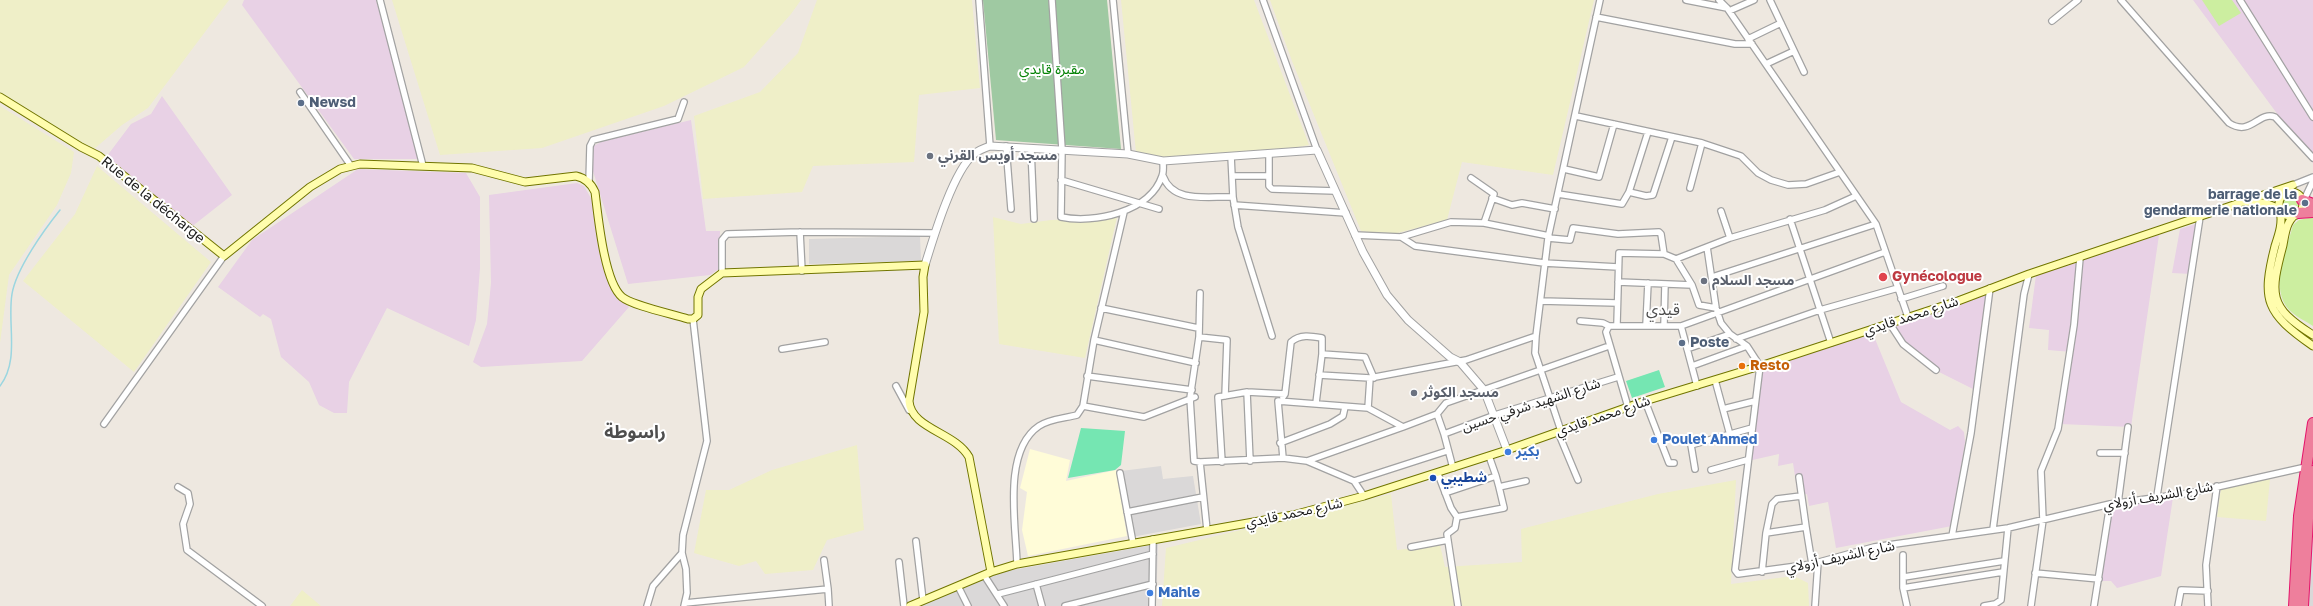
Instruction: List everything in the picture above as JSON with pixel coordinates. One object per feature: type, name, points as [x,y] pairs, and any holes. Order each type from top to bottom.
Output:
[{"type":"highway","points":[[2302,206],[2313,212]]},
{"type":"highway","points":[[2303,606],[2309,469],[2313,423]]},
{"type":"highway","points":[[2293,606],[2299,516],[2309,469]]},
{"type":"main road","name":"Rue de la décharge","points":[[0,97],[81,147],[99,156],[224,256]]},
{"type":"main road","points":[[224,256],[310,187],[340,169],[360,164],[472,168],[525,182],[576,176],[589,182],[595,192],[603,253],[617,290],[628,300],[693,319],[698,315],[698,297],[701,289],[722,272],[802,271],[926,265],[922,277],[924,312],[909,401],[909,410],[916,419],[958,443],[969,457],[991,572]]},
{"type":"main road","points":[[2302,206],[2298,195],[2288,191],[2279,202],[2281,222],[2268,280],[2269,301],[2275,313],[2283,322],[2293,332],[2313,346]]},
{"type":"main road","name":"شارع محمد قايدي","points":[[910,606],[991,572],[1017,564],[1318,510],[1438,474],[1646,401],[1760,366],[1958,301],[2029,274],[2080,258],[2241,202],[2272,192],[2288,191]]},
{"type":"main road","points":[[2241,202],[2266,204],[2280,209],[2285,215],[2302,206]]},
{"type":"main road","points":[[2302,206],[2288,225],[2274,277],[2274,290],[2277,304],[2285,316],[2313,335]]},
{"type":"street","points":[[380,0],[423,166]]},
{"type":"street","points":[[978,0],[990,146]]},
{"type":"street","points":[[1052,0],[1062,149],[1062,218],[1088,218],[1124,212],[1140,204],[1156,187],[1163,176]]},
{"type":"street","points":[[1113,0],[1128,154]]},
{"type":"street","points":[[1263,0],[1317,150],[1355,235],[1387,295],[1397,308],[1435,345],[1450,357],[1460,362],[1484,390],[1495,415],[1507,450]]},
{"type":"street","points":[[1578,480],[1539,370],[1535,353],[1548,237],[1576,116],[1600,0]]},
{"type":"street","points":[[1686,0],[1713,2],[1728,10],[1754,0]]},
{"type":"street","points":[[1719,0],[1728,10],[1766,64],[1876,224],[1908,317]]},
{"type":"street","points":[[1770,0],[1804,72]]},
{"type":"street","points":[[2052,20],[2078,0]]},
{"type":"street","points":[[2121,0],[2229,123],[2236,128],[2244,127],[2250,126],[2264,116],[2269,115],[2274,117],[2313,158]]},
{"type":"street","points":[[2240,0],[2313,117]]},
{"type":"street","points":[[1596,17],[1735,44],[1750,42],[1781,23]]},
{"type":"street","points":[[1766,64],[1794,52]]},
{"type":"street","points":[[300,92],[351,166]]},
{"type":"street","points":[[589,182],[590,146],[593,140],[678,119],[684,102]]},
{"type":"street","points":[[1576,116],[1702,143],[1741,156],[1758,172],[1771,180],[1788,185],[1806,184],[1840,172]]},
{"type":"street","points":[[1564,169],[1599,177],[1614,124]]},
{"type":"street","points":[[1558,194],[1620,204],[1624,202],[1629,192],[1648,132]]},
{"type":"street","points":[[1629,192],[1646,196],[1653,195],[1672,137]]},
{"type":"street","points":[[1690,188],[1702,143]]},
{"type":"street","points":[[926,265],[935,233],[966,164],[973,155],[990,146],[1128,154],[1163,161],[1317,150]]},
{"type":"street","points":[[1006,146],[1011,209]]},
{"type":"street","points":[[1031,149],[1034,219]]},
{"type":"street","points":[[1269,153],[1269,186],[1272,189],[1335,191]]},
{"type":"street","points":[[1231,156],[1234,206],[1242,242],[1272,336]]},
{"type":"street","points":[[1163,161],[1163,176],[1168,188],[1183,196],[1233,197]]},
{"type":"street","points":[[1232,176],[1269,176]]},
{"type":"street","points":[[2288,191],[2313,177]]},
{"type":"street","points":[[1471,178],[1494,194],[1484,223]]},
{"type":"street","points":[[1061,180],[1159,210]]},
{"type":"street","points":[[2302,206],[2313,181]]},
{"type":"street","points":[[1676,259],[1730,238],[1790,219],[1825,210],[1856,196]]},
{"type":"street","points":[[1492,198],[1512,205],[1522,203],[1554,209]]},
{"type":"street","points":[[1234,206],[1346,213]]},
{"type":"street","points":[[1721,211],[1730,238]]},
{"type":"street","points":[[1017,564],[1015,482],[1020,447],[1030,434],[1040,425],[1077,414],[1083,406],[1094,340],[1124,212]]},
{"type":"street","points":[[2157,496],[2200,217]]},
{"type":"street","points":[[1790,219],[1831,343]]},
{"type":"street","points":[[1355,235],[1401,237],[1451,222],[1484,223],[1548,237],[1570,240],[1573,228],[1618,234],[1659,232],[1664,254]]},
{"type":"street","points":[[1712,277],[1876,224]]},
{"type":"street","points":[[722,272],[722,240],[725,235],[800,232],[935,233]]},
{"type":"street","points":[[800,232],[802,271]]},
{"type":"street","points":[[1401,237],[1415,246],[1544,264],[1618,267]]},
{"type":"street","points":[[1707,247],[1717,310],[1722,324],[1730,334],[1747,346],[1760,366]]},
{"type":"street","points":[[1617,324],[1618,255],[1621,252],[1664,254],[1676,259],[1692,285],[1699,305],[1717,310]]},
{"type":"street","points":[[1580,321],[1603,323],[1609,326],[1617,324],[1681,326],[1717,310],[1810,280],[1885,252]]},
{"type":"street","points":[[104,424],[224,256]]},
{"type":"street","points":[[2031,606],[2043,520],[2041,472],[2058,429],[2074,325],[2080,258]]},
{"type":"street","points":[[1993,529],[2018,340],[2029,274]]},
{"type":"street","points":[[1618,282],[1692,285]]},
{"type":"street","points":[[1646,325],[1648,283]]},
{"type":"street","points":[[1664,325],[1665,284]]},
{"type":"street","points":[[1901,299],[1943,286]]},
{"type":"street","points":[[1736,339],[1820,310],[1898,288]]},
{"type":"street","points":[[1952,536],[1971,433],[1990,288]]},
{"type":"street","points":[[1200,293],[1199,336],[1192,390],[1194,461],[1222,462],[1283,458],[1307,461],[1354,481],[1364,496]]},
{"type":"street","points":[[1541,301],[1617,304]]},
{"type":"street","points":[[1101,308],[1198,328]]},
{"type":"street","points":[[693,319],[707,441],[683,535],[682,553],[686,569],[684,605],[828,589]]},
{"type":"street","points":[[1890,324],[1903,344],[1936,370]]},
{"type":"street","points":[[1609,326],[1606,332],[1628,407]]},
{"type":"street","points":[[1681,326],[1697,386]]},
{"type":"street","points":[[1687,349],[1730,334]]},
{"type":"street","points":[[1199,336],[1227,340],[1225,396]]},
{"type":"street","points":[[1278,401],[1286,394],[1291,342],[1295,338],[1308,336],[1322,338],[1322,354],[1316,403]]},
{"type":"street","points":[[1319,375],[1372,378],[1460,362],[1496,351],[1536,336]]},
{"type":"street","points":[[1094,340],[1196,363]]},
{"type":"street","points":[[782,349],[825,342]]},
{"type":"street","points":[[1307,461],[1437,414],[1446,403],[1610,346]]},
{"type":"street","points":[[1692,366],[1747,346]]},
{"type":"street","points":[[1322,354],[1365,357],[1372,378],[1368,408]]},
{"type":"street","name":"شارع الشريف أزولاي","points":[[1760,366],[1735,570],[1738,574],[1762,572],[1812,564],[1874,547],[2008,528],[2110,504],[2157,496],[2190,493],[2217,486],[2309,469]]},
{"type":"street","points":[[1087,376],[1192,390]]},
{"type":"street","name":"شارع الشهيد شرفي حسين","points":[[1444,434],[1495,415],[1618,377]]},
{"type":"street","points":[[1715,380],[1730,435]]},
{"type":"street","points":[[896,386],[909,410]]},
{"type":"street","points":[[1247,392],[1250,461]]},
{"type":"street","points":[[1222,462],[1218,397],[1247,392],[1286,394]]},
{"type":"street","points":[[1083,406],[1144,418],[1164,411],[1192,398]]},
{"type":"street","points":[[1278,401],[1368,408],[1403,427]]},
{"type":"street","points":[[1278,401],[1280,443],[1283,458]]},
{"type":"street","points":[[1646,401],[1669,463],[1674,464]]},
{"type":"street","points":[[1723,409],[1755,401]]},
{"type":"street","points":[[1280,443],[1330,424],[1343,416],[1345,407]]},
{"type":"street","points":[[1437,414],[1453,468]]},
{"type":"street","points":[[2118,503],[2128,427]]},
{"type":"street","points":[[1695,469],[1691,445],[1752,428]]},
{"type":"street","points":[[1354,481],[1447,451]]},
{"type":"street","points":[[2100,453],[2124,453]]},
{"type":"street","points":[[1457,517],[1504,508],[1489,456]]},
{"type":"street","points":[[1711,470],[1748,460]]},
{"type":"street","points":[[1200,462],[1207,530]]},
{"type":"street","points":[[1120,473],[1133,543]]},
{"type":"street","points":[[1438,474],[1445,493],[1457,517],[1455,528],[1447,534],[1458,606]]},
{"type":"street","points":[[1445,493],[1496,476]]},
{"type":"street","points":[[1799,477],[1812,564]]},
{"type":"street","points":[[1499,487],[1526,481]]},
{"type":"street","points":[[2208,606],[2206,565],[2217,486]]},
{"type":"street","points":[[178,488],[188,493],[190,504],[183,524],[187,550],[262,606]]},
{"type":"street","points":[[1762,572],[1766,533],[1772,504],[1777,499],[1801,496]]},
{"type":"street","points":[[1127,512],[1203,497]]},
{"type":"street","points":[[2094,606],[2110,504]]},
{"type":"street","points":[[1766,533],[1806,527]]},
{"type":"street","points":[[1984,606],[1995,604],[2001,600],[2008,528]]},
{"type":"street","points":[[1152,606],[1153,539]]},
{"type":"street","points":[[1411,547],[1448,540]]},
{"type":"street","points":[[916,541],[923,600]]},
{"type":"street","points":[[647,606],[653,586],[682,553]]},
{"type":"street","points":[[998,594],[1153,554]]},
{"type":"street","points":[[1903,556],[1903,588],[1907,606]]},
{"type":"street","points":[[824,560],[829,606]]},
{"type":"street","points":[[1904,577],[2004,561]]},
{"type":"street","points":[[899,562],[904,606]]},
{"type":"street","points":[[1816,606],[1818,562]]},
{"type":"street","points":[[1903,588],[2003,572]]},
{"type":"street","points":[[2035,573],[2099,579]]},
{"type":"street","points":[[984,575],[998,594],[1004,606]]},
{"type":"street","points":[[1036,584],[1042,606]]},
{"type":"street","points":[[1066,606],[1153,584]]},
{"type":"street","points":[[958,586],[968,606]]},
{"type":"street","points":[[2178,606],[2181,590],[2208,591]]},
{"type":"shaded area","points":[[244,0],[376,0],[420,159],[354,159],[242,5]]},
{"type":"shaded area","points":[[2193,0],[2313,0],[2313,163],[2284,123]]},
{"type":"shaded area","points":[[162,96],[232,195],[190,228],[107,156],[131,124],[151,114]]},
{"type":"shaded area","points":[[691,120],[706,231],[720,231],[719,269],[710,275],[628,284],[592,168],[590,148],[601,142]]},
{"type":"shaded area","points":[[358,169],[466,173],[480,197],[480,268],[476,320],[469,346],[387,308],[349,382],[347,413],[334,413],[319,405],[309,382],[281,357],[271,319],[263,314],[260,317],[218,287],[252,240]]},
{"type":"shaded area","points":[[577,183],[584,186],[592,200],[604,252],[626,304],[629,307],[582,361],[481,367],[473,362],[487,324],[491,283],[489,195]]},
{"type":"shaded area","points":[[2199,223],[2191,274],[2172,273],[2180,229]]},
{"type":"shaded area","points":[[2159,235],[2131,427],[2060,424],[2072,352],[2048,350],[2049,330],[2029,328],[2036,275]]},
{"type":"shaded area","points":[[920,236],[921,261],[809,264],[809,239]]},
{"type":"shaded area","points":[[1987,291],[1973,389],[1925,365],[1904,346],[1887,323]]},
{"type":"shaded area","points":[[1873,334],[1901,402],[1950,430],[1958,426],[1964,432],[1965,442],[1952,526],[1836,548],[1828,502],[1809,506],[1807,494],[1798,496],[1793,463],[1778,466],[1779,454],[1748,461],[1760,366]]},
{"type":"shaded area","points":[[1030,449],[1070,460],[1066,481],[1116,470],[1127,536],[1028,556],[1022,530],[1027,492],[1020,488]]},
{"type":"shaded area","points":[[1161,466],[1163,479],[1193,476],[1201,524],[1132,537],[1121,471]]},
{"type":"shaded area","points":[[2174,491],[2161,576],[2117,588],[2111,581],[2101,581],[2113,502]]},
{"type":"shaded area","points":[[2313,527],[2313,606],[2307,606]]},
{"type":"shaded area","points":[[1158,544],[1156,606],[917,606],[978,579],[1002,572]]},
{"type":"green space","points":[[0,0],[229,0],[148,108],[122,125],[93,150],[0,92]]},
{"type":"green space","points":[[392,0],[801,0],[791,14],[744,67],[664,106],[542,148],[440,155]]},
{"type":"green space","points":[[817,0],[972,0],[980,88],[919,95],[914,162],[813,166],[802,192],[703,199],[694,116],[760,92],[798,53]]},
{"type":"green space","name":"مقبرة قايدي","points":[[983,0],[1107,0],[1121,149],[996,140]]},
{"type":"green space","points":[[1121,0],[1254,0],[1309,145],[1276,151],[1173,159],[1136,153]]},
{"type":"green space","points":[[1270,0],[1594,0],[1553,175],[1462,162],[1447,220],[1390,235],[1361,231],[1292,61]]},
{"type":"green space","points":[[2202,0],[2232,0],[2241,13],[2219,26]]},
{"type":"green space","points":[[0,106],[74,152],[71,173],[57,205],[9,275],[0,343]]},
{"type":"green space","points":[[97,166],[211,262],[134,372],[23,281],[75,214]]},
{"type":"green space","points":[[2291,195],[2297,198],[2300,204],[2297,210],[2291,213],[2285,210],[2282,204],[2285,198]]},
{"type":"green space","points":[[993,217],[1021,224],[1051,220],[1117,217],[1085,358],[999,344]]},
{"type":"green space","points":[[2313,217],[2313,326],[2295,315],[2286,306],[2280,287],[2280,276],[2284,255],[2293,225],[2299,220]]},
{"type":"green space","points":[[1659,370],[1665,387],[1632,398],[1626,381]]},
{"type":"green space","points":[[1081,428],[1125,431],[1121,465],[1115,470],[1068,478]]},
{"type":"green space","points":[[857,445],[864,530],[827,540],[813,570],[765,574],[756,561],[739,566],[694,553],[706,490],[729,490],[772,470]]},
{"type":"green space","points":[[2270,479],[2266,521],[2217,517],[2221,488]]},
{"type":"green space","points":[[1736,480],[1731,584],[1794,576],[1808,583],[1809,606],[1162,606],[1166,548],[1391,494],[1397,550],[1440,545],[1445,567],[1522,562],[1521,529],[1658,494]]},
{"type":"green space","points":[[302,590],[321,606],[290,606]]},
{"type":"waterway","points":[[0,386],[10,365],[12,342],[11,306],[15,284],[19,273],[32,250],[60,210]]},
{"type":"place","name":"Newsd","points":[[301,103]]},
{"type":"place","name":"مسجد أويس القرني","points":[[930,156]]},
{"type":"place","name":"barrage de la gendarmerie nationale","points":[[2305,203]]},
{"type":"place","name":"Gynécologue","points":[[1883,277]]},
{"type":"place","name":"مسجد السلام","points":[[1704,281]]},
{"type":"place","name":"Poste","points":[[1682,343]]},
{"type":"place","name":"Resto","points":[[1742,366]]},
{"type":"place","name":"مسجد الكوثر","points":[[1414,393]]},
{"type":"place","name":"Poulet Ahmed","points":[[1654,440]]},
{"type":"place","name":"بكير","points":[[1508,452]]},
{"type":"place","name":"شطيبي","points":[[1433,478]]},
{"type":"place","name":"Mahle","points":[[1150,593]]},
{"type":"district","name":"قيدي","points":[[1663,310]]},
{"type":"district","name":"راسوطة","points":[[635,432]]}]
